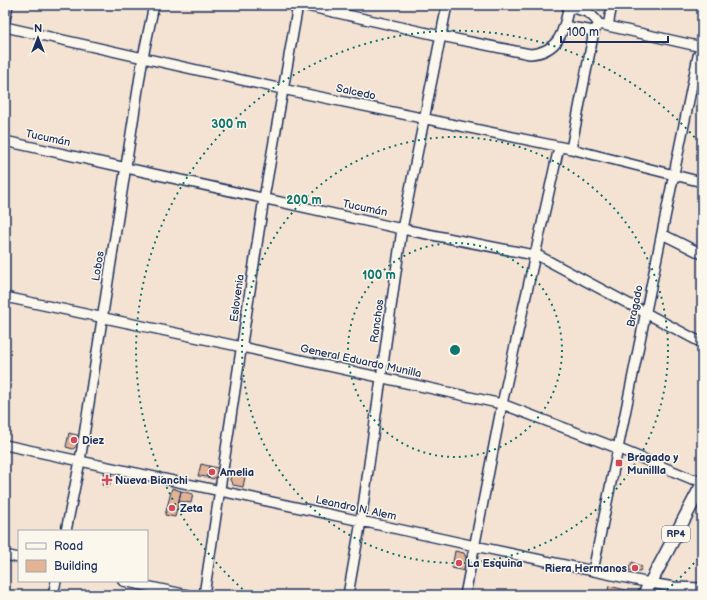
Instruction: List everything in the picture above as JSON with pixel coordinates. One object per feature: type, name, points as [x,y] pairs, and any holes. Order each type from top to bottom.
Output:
[{"type":"main road","name":"RP4","points":[[644,595],[702,485]]},
{"type":"street","points":[[5,20],[8,5]]},
{"type":"street","name":"Lobos","points":[[66,530],[80,461],[143,57],[154,5]]},
{"type":"street","name":"Eslovenia","points":[[204,595],[264,198],[298,5]]},
{"type":"street","points":[[302,5],[530,54],[538,54],[552,48],[562,34],[568,6],[588,12],[593,16],[600,27]]},
{"type":"street","name":"Ranchos","points":[[348,595],[361,521],[402,228],[447,5]]},
{"type":"street","points":[[571,149],[600,27],[612,5]]},
{"type":"street","points":[[564,26],[600,27],[702,47]]},
{"type":"street","name":"Salcedo","points":[[5,27],[282,89],[571,149],[702,182]]},
{"type":"street","name":"Bragado","points":[[593,571],[698,56],[702,47]]},
{"type":"street","name":"Tucumán","points":[[5,141],[402,228],[535,255],[702,343]]},
{"type":"street","points":[[465,595],[502,404],[559,147]]},
{"type":"street","points":[[662,234],[702,254]]},
{"type":"street","name":"General Eduardo Munilla","points":[[5,297],[502,404],[617,448],[692,479],[702,480]]},
{"type":"street","name":"Leandro N. Alem","points":[[5,445],[650,583],[674,587],[702,588]]},
{"type":"street","points":[[5,555],[18,558]]},
{"type":"street","points":[[53,595],[56,582]]},
{"type":"street","points":[[128,582],[188,595]]},
{"type":"shaded area","points":[[658,588],[702,592],[702,595],[651,595]]},
{"type":"building","name":"Diez","points":[[69,433],[81,436],[79,444],[73,449],[66,447]]},
{"type":"building","points":[[201,464],[209,466],[207,477],[198,476]]},
{"type":"building","name":"Amelia","points":[[209,466],[218,468],[216,477],[213,479],[207,477]]},
{"type":"building","name":"Nueva Bianchi","points":[[104,473],[112,475],[109,487],[102,485]]},
{"type":"building","points":[[231,474],[245,477],[243,487],[233,485],[230,480]]},
{"type":"building","name":"Zeta","points":[[172,488],[181,491],[175,517],[165,515]]},
{"type":"building","points":[[181,491],[193,494],[191,503],[179,501]]},
{"type":"building","name":"La Esquina","points":[[455,551],[464,553],[466,558],[464,571],[452,568]]},
{"type":"building","name":"Riera Hermanos","points":[[632,562],[642,567],[640,571],[628,570]]},
{"type":"building","points":[[609,586],[630,591],[632,595],[607,595]]},
{"type":"place","name":"Diez","points":[[74,440]]},
{"type":"place","name":"Bragado y Munillla","points":[[619,463]]},
{"type":"place","name":"Amelia","points":[[212,472]]},
{"type":"place","name":"Nueva Bianchi","points":[[107,480]]},
{"type":"place","name":"Zeta","points":[[172,508]]},
{"type":"place","name":"La Esquina","points":[[459,563]]},
{"type":"place","name":"Riera Hermanos","points":[[635,568]]}]
